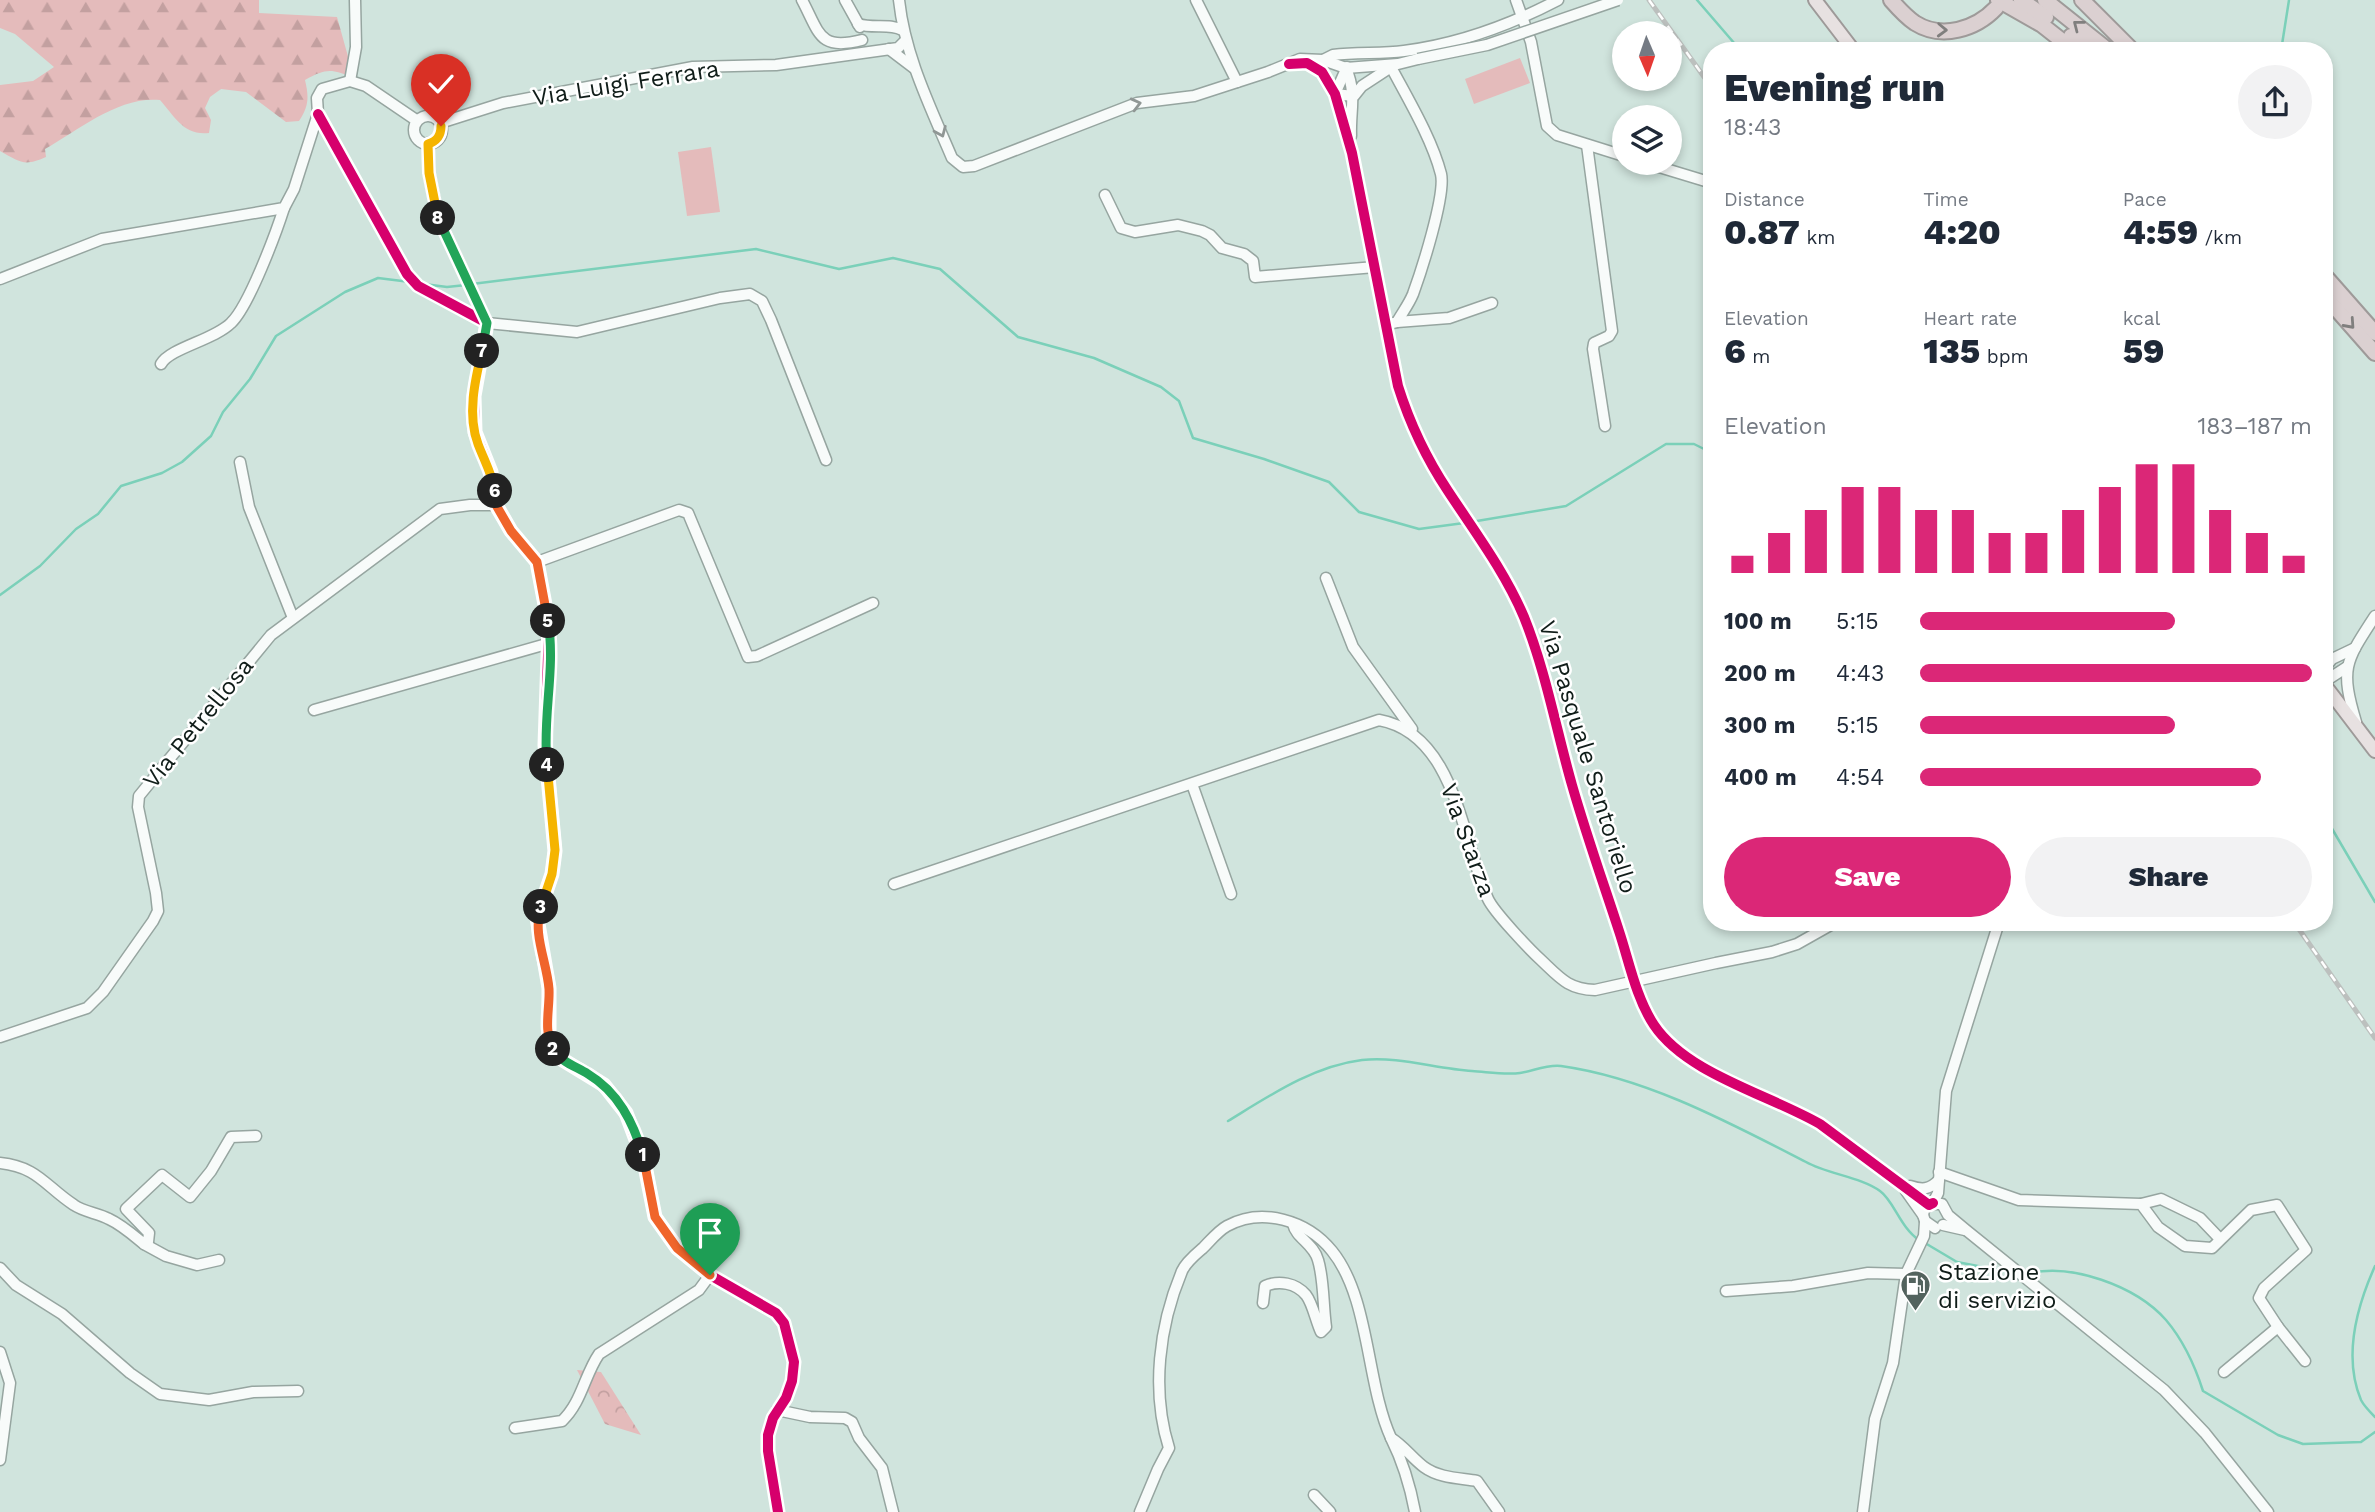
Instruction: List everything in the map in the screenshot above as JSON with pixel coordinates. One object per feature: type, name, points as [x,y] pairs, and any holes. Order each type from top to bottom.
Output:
[{"type":"highway","points":[[1891,0],[1913,22],[1938,30],[1961,30],[1975,25],[1987,18],[1997,4],[2042,24],[2064,42]]},
{"type":"highway","points":[[2021,0],[2056,23],[2078,42]]},
{"type":"highway","points":[[2045,0],[2098,42]]},
{"type":"highway","points":[[2082,0],[2124,42]]},
{"type":"highway","points":[[2333,285],[2375,333]]},
{"type":"highway","points":[[2333,305],[2375,353]]},
{"type":"main road","points":[[1815,0],[1847,42]]},
{"type":"main road","points":[[2333,696],[2375,751]]},
{"type":"street","points":[[161,364],[170,354],[206,340],[234,321],[294,189],[318,114],[317,98],[322,89],[350,81],[356,47],[355,0]]},
{"type":"street","points":[[802,0],[823,39],[830,43],[839,44],[895,27],[904,36]]},
{"type":"street","points":[[845,0],[858,24],[868,35],[874,50]]},
{"type":"street","points":[[856,53],[868,35],[890,21],[898,0]]},
{"type":"street","points":[[898,0],[904,36],[915,69],[952,158],[963,167],[974,166],[1137,103],[1194,96],[1300,59],[1323,60],[1346,68],[1394,65],[1486,45],[1618,0]]},
{"type":"street","points":[[1196,0],[1237,82]]},
{"type":"street","points":[[1516,0],[1531,42],[1547,126],[1557,135],[1612,152]]},
{"type":"street","points":[[1323,60],[1333,55],[1350,53],[1404,51],[1471,37],[1523,18],[1558,0]]},
{"type":"street","points":[[889,49],[898,48],[904,36]]},
{"type":"street","points":[[889,49],[915,69]]},
{"type":"street","name":"Via Luigi Ferrara","points":[[350,81],[366,86],[416,120],[432,116],[440,123],[503,103],[693,67],[775,65],[889,49]]},
{"type":"street","points":[[1335,94],[1350,53]]},
{"type":"street","points":[[1322,72],[1323,60]]},
{"type":"street","points":[[1289,64],[1307,63],[1322,72],[1335,94],[1352,153]]},
{"type":"street","points":[[1352,153],[1350,115],[1354,96],[1362,86],[1394,65]]},
{"type":"street","points":[[1392,323],[1412,295],[1442,183],[1442,175],[1394,65]]},
{"type":"street","points":[[1346,68],[1354,96]]},
{"type":"street","points":[[1335,94],[1354,96]]},
{"type":"street","points":[[318,114],[400,261],[418,286],[482,320],[577,332],[720,298],[750,294],[762,301],[826,460]]},
{"type":"street","name":"Via Luigi Ferrara","points":[[416,120],[414,129],[417,138],[428,144]]},
{"type":"street","points":[[440,123],[440,135],[428,144],[429,173],[438,217],[477,300],[482,320],[473,416],[478,444],[491,472],[496,505],[511,531],[537,562],[551,643],[545,745],[555,850],[552,874],[537,918],[549,988],[549,1041],[563,1060],[604,1085],[626,1113],[645,1161],[655,1217],[677,1248],[710,1275],[776,1313],[784,1323],[794,1362],[792,1381],[768,1435],[778,1512]]},
{"type":"street","points":[[1587,145],[1612,331],[1609,336],[1594,343],[1593,349],[1605,426]]},
{"type":"street","name":"Via Pasquale Santoriello","points":[[1352,153],[1374,267],[1392,323],[1398,386],[1407,414],[1436,472],[1504,575],[1523,615],[1538,653],[1572,784],[1636,981],[1653,1023],[1666,1040],[1703,1068],[1800,1112],[1935,1204]]},
{"type":"street","points":[[1682,174],[1703,180]]},
{"type":"street","points":[[1105,195],[1121,228],[1135,232],[1178,225],[1202,231],[1210,235],[1222,248],[1244,254],[1253,261],[1255,277],[1374,267]]},
{"type":"street","points":[[0,279],[102,239],[284,208]]},
{"type":"street","points":[[1392,323],[1449,318],[1492,303]]},
{"type":"street","points":[[240,462],[250,507],[293,618]]},
{"type":"street","name":"Via Petrellosa","points":[[0,1037],[87,1008],[103,992],[153,921],[158,911],[156,893],[138,807],[139,796],[271,635],[440,509],[496,505]]},
{"type":"street","points":[[537,562],[679,510],[688,513],[748,657],[757,656],[873,603]]},
{"type":"street","points":[[1326,578],[1353,648],[1416,736]]},
{"type":"street","points":[[2359,729],[2347,692],[2347,667],[2355,648],[2375,616]]},
{"type":"street","points":[[314,710],[551,643]]},
{"type":"street","points":[[2333,655],[2355,648]]},
{"type":"street","points":[[2333,658],[2339,654]]},
{"type":"street","points":[[2333,676],[2347,667]]},
{"type":"street","name":"Via Starza","points":[[894,884],[1379,720],[1397,723],[1416,736],[1446,777],[1489,901],[1535,955],[1576,989],[1595,990],[1772,952],[1797,944],[1820,931]]},
{"type":"street","points":[[1192,783],[1231,894]]},
{"type":"street","points":[[1863,1512],[1875,1419],[1893,1363],[1906,1274],[1932,1222],[1938,1193],[1946,1091],[1996,931]]},
{"type":"street","points":[[144,1244],[148,1242],[149,1233],[126,1209],[134,1201],[162,1175],[190,1197],[211,1171],[231,1137],[256,1136]]},
{"type":"street","points":[[0,1163],[11,1164],[31,1172],[51,1185],[73,1205],[110,1219],[144,1244],[166,1256],[197,1265],[219,1260]]},
{"type":"street","points":[[1899,1182],[1922,1190],[1933,1185],[1939,1176]]},
{"type":"street","points":[[1939,1176],[2019,1200],[2141,1204],[2161,1199],[2200,1218],[2220,1239]]},
{"type":"street","name":"Via Pasquale Santoriello","points":[[1899,1182],[1932,1222]]},
{"type":"street","points":[[1935,1204],[2164,1390],[2205,1433],[2268,1512]]},
{"type":"street","points":[[2141,1204],[2158,1227],[2185,1247],[2212,1248],[2251,1210],[2277,1205],[2306,1250],[2264,1288],[2259,1298],[2305,1360]]},
{"type":"street","points":[[1932,1222],[1948,1215]]},
{"type":"street","points":[[1140,1512],[1157,1469],[1169,1448],[1163,1428],[1160,1401],[1161,1345],[1163,1326],[1183,1269],[1224,1227],[1269,1216],[1315,1234],[1332,1251],[1344,1270],[1357,1303],[1391,1438],[1410,1484],[1415,1512]]},
{"type":"street","points":[[1932,1222],[1966,1230]]},
{"type":"street","points":[[1263,1303],[1265,1286],[1275,1282],[1290,1284],[1306,1296],[1321,1332],[1326,1327],[1318,1260],[1312,1247],[1294,1230],[1293,1224]]},
{"type":"street","points":[[0,1268],[16,1285],[62,1314],[130,1373],[160,1394],[209,1400],[253,1392],[298,1391]]},
{"type":"street","points":[[1726,1291],[1793,1286],[1868,1273],[1906,1274]]},
{"type":"street","points":[[515,1428],[562,1421],[578,1401],[599,1354],[699,1290],[710,1275]]},
{"type":"street","points":[[2224,1372],[2278,1327]]},
{"type":"street","points":[[0,1352],[10,1383],[3,1399],[0,1460]]},
{"type":"street","points":[[777,1410],[810,1417],[845,1418],[852,1422],[859,1438],[881,1468],[893,1512]]},
{"type":"street","points":[[1391,1438],[1426,1468],[1447,1477],[1478,1481],[1499,1512]]},
{"type":"street","points":[[1314,1495],[1330,1512]]},
{"type":"green space","points":[[0,0],[259,0],[259,13],[337,17],[354,78],[329,71],[305,80],[307,101],[299,121],[286,122],[246,92],[221,89],[210,97],[205,108],[211,120],[209,133],[193,132],[186,128],[160,100],[130,103],[100,115],[45,149],[46,157],[22,162],[0,151],[0,85],[33,81],[54,67],[15,34],[0,28]]},
{"type":"green space","points":[[1520,58],[1530,83],[1474,104],[1465,79]]},
{"type":"green space","points":[[711,147],[720,212],[687,216],[678,152]]},
{"type":"green space","points":[[577,1370],[601,1372],[641,1435],[605,1424]]},
{"type":"waterway","points":[[1697,0],[1733,42]]},
{"type":"waterway","points":[[2282,42],[2289,0]]},
{"type":"waterway","points":[[472,284],[756,249],[839,269],[893,258],[940,269],[1018,337],[1094,358],[1161,387],[1179,401],[1193,438],[1329,482],[1359,512],[1419,529],[1464,523]]},
{"type":"waterway","points":[[0,595],[40,566],[76,529],[98,514],[121,486],[162,473],[182,462],[211,436],[223,412],[250,379],[276,336],[345,292],[378,278],[410,282]]},
{"type":"waterway","points":[[424,284],[447,287],[466,285]]},
{"type":"waterway","points":[[1471,522],[1566,506],[1666,444],[1694,444],[1703,448]]},
{"type":"waterway","points":[[2333,830],[2375,902]]},
{"type":"waterway","points":[[1228,1121],[1309,1075],[1362,1060],[1404,1061],[1502,1074],[1561,1066],[1593,1072],[1656,1091],[1718,1118],[1814,1166],[1872,1186],[1885,1195],[1912,1235],[1919,1240]]},
{"type":"waterway","points":[[1925,1243],[1957,1262],[2014,1273]]},
{"type":"waterway","points":[[2375,1266],[2358,1315],[2353,1349],[2353,1367],[2361,1400],[2375,1417]]},
{"type":"waterway","points":[[2027,1274],[2044,1271],[2082,1274],[2120,1287],[2138,1297],[2166,1320],[2178,1336],[2203,1391],[2278,1435],[2303,1444],[2361,1442],[2375,1432]]},
{"type":"railway","points":[[1649,0],[1703,75]]},
{"type":"railway","points":[[2300,931],[2375,1038]]},
{"type":"cycle path","points":[[1289,64],[1307,63],[1322,72],[1335,94],[1352,153],[1398,386],[1419,440],[1433,466],[1499,568],[1524,617],[1545,680],[1583,822],[1633,979],[1654,1025],[1668,1042],[1707,1070],[1820,1124],[1929,1205],[1933,1203]]},
{"type":"cycle path","points":[[318,114],[407,274],[418,286],[487,323],[474,396],[475,432],[491,472],[496,505],[511,531],[537,562],[549,626],[545,745],[555,851],[552,874],[537,918],[549,988],[549,1041],[563,1060],[604,1085],[626,1113],[644,1161],[655,1217],[677,1248],[710,1275],[776,1313],[784,1323],[794,1362],[792,1381],[786,1398],[773,1418],[768,1435],[778,1512]]},
{"type":"place","name":"Stazione di servizio","points":[[1915,1313]]},
{"type":"route","points":[[441,126],[440,135],[428,144],[429,173],[438,217],[487,323],[474,396],[475,432],[491,472],[496,505],[511,531],[537,562],[549,626],[551,643],[545,745],[555,861],[537,918],[549,988],[549,1041],[563,1060],[604,1085],[626,1113],[645,1161],[655,1217],[677,1248],[710,1275]]}]
